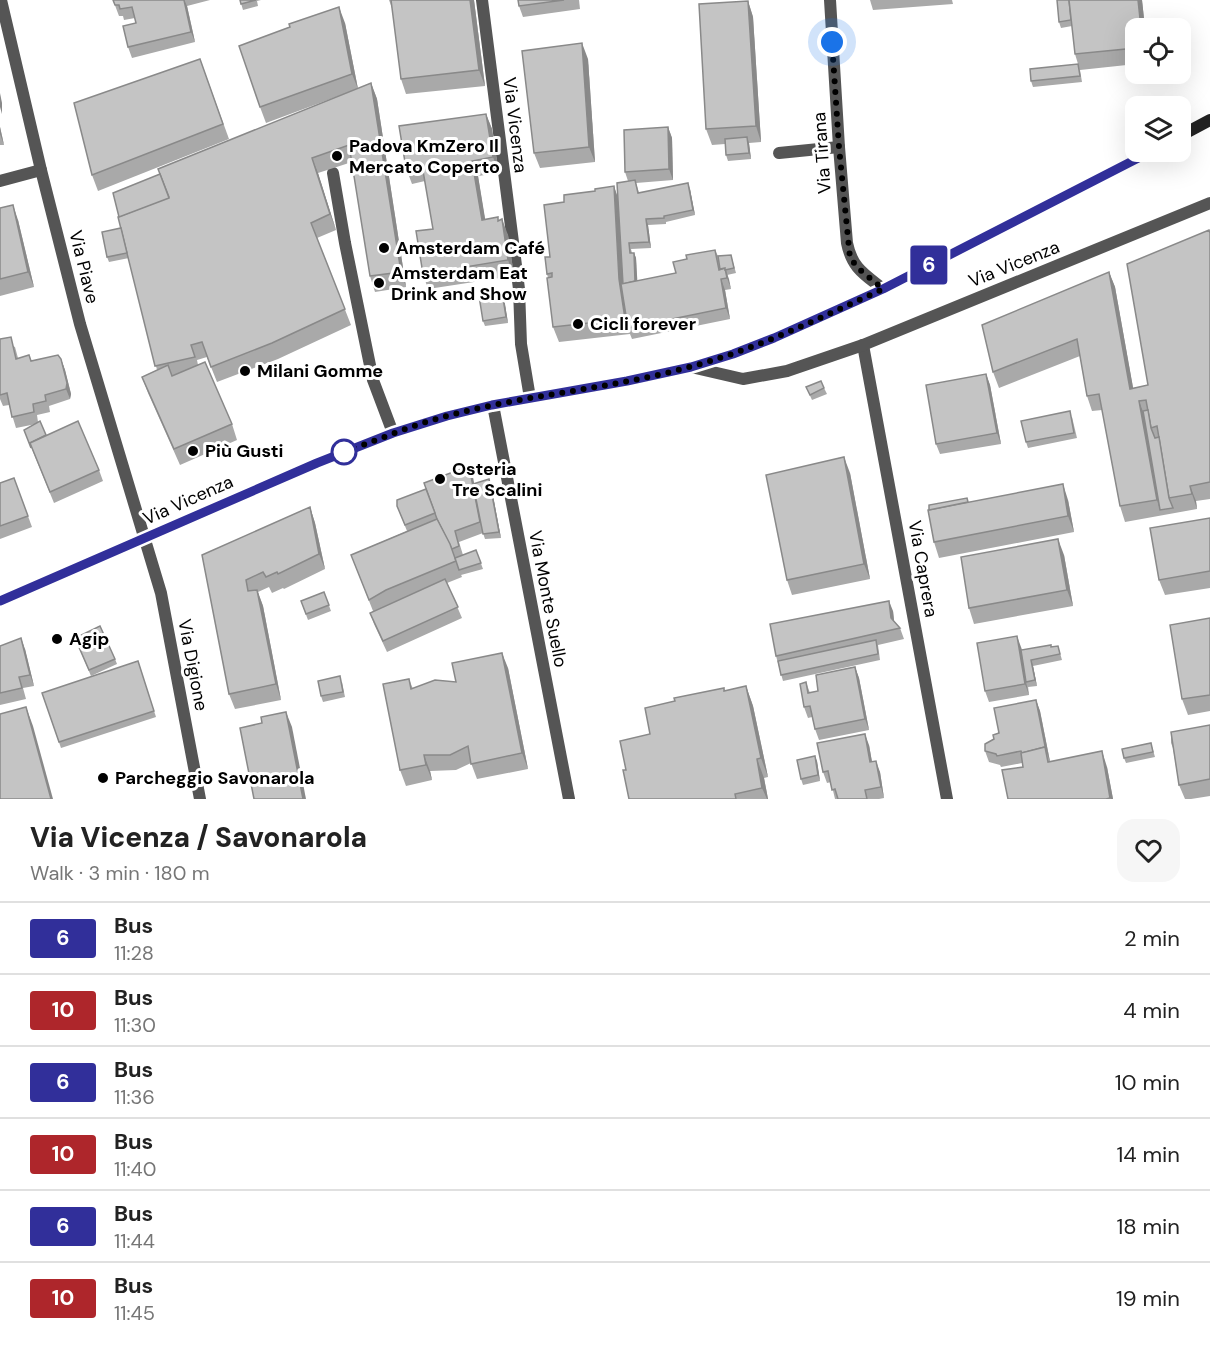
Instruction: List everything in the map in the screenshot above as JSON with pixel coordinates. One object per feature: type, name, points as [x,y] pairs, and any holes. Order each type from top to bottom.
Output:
[{"type":"main road","points":[[1191,130],[1210,120]]},
{"type":"main road","name":"Via Vicenza","points":[[0,601],[393,433],[492,405],[627,381],[691,367],[733,354],[883,289],[1131,162]]},
{"type":"street","name":"Via Piave","points":[[1,0],[80,324],[146,538]]},
{"type":"street","name":"Via Vicenza","points":[[482,0],[519,289],[521,344],[530,398]]},
{"type":"street","name":"Via Tirana","points":[[830,0],[839,147],[850,258],[859,269],[883,289]]},
{"type":"street","points":[[779,153],[839,147]]},
{"type":"street","points":[[0,181],[41,170]]},
{"type":"street","points":[[333,173],[373,380],[393,433]]},
{"type":"street","name":"Via Vicenza","points":[[691,367],[743,379],[787,371],[863,345],[1210,203]]},
{"type":"street","name":"Via Caprera","points":[[863,345],[947,799]]},
{"type":"street","name":"Via Monte Suello","points":[[492,405],[568,799]]},
{"type":"street","name":"Via Digione","points":[[146,538],[161,593],[200,799]]},
{"type":"building","points":[[113,0],[184,0],[191,32],[128,47],[123,26],[136,23],[132,7],[120,9]]},
{"type":"building","points":[[240,0],[256,0],[241,4]]},
{"type":"building","points":[[391,0],[470,0],[479,70],[401,79]]},
{"type":"building","points":[[518,0],[564,0],[519,6]]},
{"type":"building","points":[[1057,0],[1069,0],[1071,20],[1059,22]]},
{"type":"building","points":[[1069,0],[1138,0],[1140,18],[1125,18],[1125,49],[1075,54]]},
{"type":"building","points":[[748,1],[756,126],[706,129],[699,4]]},
{"type":"building","points":[[339,7],[352,74],[260,107],[239,46],[290,27],[289,24]]},
{"type":"building","points":[[582,43],[589,147],[534,153],[522,51]]},
{"type":"building","points":[[200,59],[223,124],[92,175],[74,103]]},
{"type":"building","points":[[1078,64],[1080,76],[1031,81],[1030,69]]},
{"type":"building","points":[[371,83],[401,272],[370,276],[349,145],[312,158],[330,214],[311,223],[345,309],[272,343],[211,367],[202,342],[191,345],[195,357],[155,366],[118,217],[169,197],[158,169]]},
{"type":"building","points":[[486,114],[493,157],[472,161],[482,220],[498,217],[498,221],[502,219],[508,260],[423,274],[416,231],[433,229],[422,165],[406,168],[399,126]]},
{"type":"building","points":[[668,127],[669,169],[625,172],[624,130]]},
{"type":"building","points":[[747,137],[749,153],[726,155],[725,139]]},
{"type":"building","points":[[160,174],[169,198],[119,217],[113,193]]},
{"type":"building","points":[[635,180],[638,193],[688,183],[693,210],[664,216],[664,218],[646,219],[649,242],[629,243],[630,253],[634,253],[635,281],[623,284],[617,183]]},
{"type":"building","points":[[614,186],[619,279],[625,319],[553,327],[547,278],[552,277],[552,273],[547,274],[545,257],[550,257],[544,205],[564,202],[564,195]]},
{"type":"building","points":[[13,205],[28,272],[0,279],[0,208]]},
{"type":"building","points":[[121,228],[127,253],[107,257],[102,232]]},
{"type":"building","points":[[1209,230],[1210,482],[1190,486],[1192,494],[1169,498],[1157,426],[1151,428],[1146,400],[1139,401],[1157,500],[1120,506],[1099,394],[1087,396],[1077,339],[993,372],[982,325],[1109,272],[1130,389],[1148,385],[1127,264]]},
{"type":"building","points":[[715,250],[719,270],[725,268],[727,278],[721,279],[726,308],[628,328],[621,284],[676,273],[673,262],[687,259],[686,255]]},
{"type":"building","points":[[731,255],[734,268],[720,269],[718,256]]},
{"type":"building","points":[[502,292],[506,317],[483,321],[479,296]]},
{"type":"building","points":[[11,337],[16,359],[29,355],[31,361],[58,355],[67,383],[66,389],[45,395],[46,401],[33,404],[34,412],[12,417],[7,393],[0,395],[0,339]]},
{"type":"building","points":[[205,362],[232,424],[174,449],[142,377],[168,365],[172,376]]},
{"type":"building","points":[[986,374],[997,433],[936,444],[926,385]]},
{"type":"building","points":[[821,381],[824,388],[810,395],[806,387]]},
{"type":"building","points":[[1148,410],[1155,438],[1159,437],[1169,498],[1173,508],[1160,510],[1143,411]]},
{"type":"building","points":[[1070,411],[1074,433],[1026,442],[1021,421]]},
{"type":"building","points":[[40,421],[46,435],[30,443],[31,448],[24,430]]},
{"type":"building","points":[[78,421],[99,470],[50,492],[30,443]]},
{"type":"building","points":[[844,457],[864,564],[787,580],[766,475]]},
{"type":"building","points":[[469,466],[480,522],[455,531],[459,546],[452,549],[437,519],[424,483]]},
{"type":"building","points":[[14,478],[28,516],[0,526],[0,483]]},
{"type":"building","points":[[489,479],[499,532],[483,534],[473,484]]},
{"type":"building","points":[[1063,484],[1068,516],[934,542],[928,510]]},
{"type":"building","points":[[426,489],[435,513],[405,525],[397,506],[397,500]]},
{"type":"building","points":[[967,498],[968,502],[929,510],[929,505]]},
{"type":"building","points":[[310,507],[319,554],[278,574],[277,572],[266,577],[263,572],[246,580],[248,591],[257,590],[276,684],[229,694],[202,555]]},
{"type":"building","points":[[1210,518],[1210,571],[1159,580],[1150,528]]},
{"type":"building","points":[[437,519],[456,561],[386,590],[369,600],[351,555]]},
{"type":"building","points":[[1058,539],[1067,590],[969,608],[961,557]]},
{"type":"building","points":[[476,550],[481,563],[459,570],[455,558]]},
{"type":"building","points":[[445,579],[458,607],[383,641],[370,613]]},
{"type":"building","points":[[324,592],[329,605],[306,614],[301,601]]},
{"type":"building","points":[[889,601],[891,618],[900,628],[776,656],[770,624]]},
{"type":"building","points":[[1210,618],[1210,695],[1182,699],[1170,625]]},
{"type":"building","points":[[100,626],[115,659],[89,670],[75,638]]},
{"type":"building","points":[[1017,636],[1025,684],[985,691],[977,643]]},
{"type":"building","points":[[21,638],[30,675],[19,677],[22,688],[0,693],[0,646]]},
{"type":"building","points":[[876,640],[878,654],[781,675],[778,661]]},
{"type":"building","points":[[1051,645],[1051,647],[1058,646],[1060,654],[1031,660],[1035,680],[1026,682],[1021,650]]},
{"type":"building","points":[[502,653],[522,753],[471,764],[468,746],[450,755],[424,755],[426,765],[400,770],[383,684],[409,679],[411,689],[435,680],[456,682],[452,663]]},
{"type":"building","points":[[138,661],[154,711],[59,742],[42,693]]},
{"type":"building","points":[[855,667],[865,719],[815,729],[810,706],[804,707],[800,684],[806,682],[808,693],[818,691],[816,675]]},
{"type":"building","points":[[340,676],[343,692],[321,696],[318,681]]},
{"type":"building","points":[[746,686],[761,758],[757,759],[762,788],[735,794],[736,799],[629,799],[620,741],[650,734],[645,708],[675,701],[674,698]]},
{"type":"building","points":[[1036,700],[1046,751],[1045,747],[997,756],[985,751],[985,744],[994,739],[993,735],[999,733],[994,708]]},
{"type":"building","points":[[26,707],[51,799],[0,799],[0,714]]},
{"type":"building","points":[[286,712],[303,799],[254,799],[240,728],[262,723],[261,717]]},
{"type":"building","points":[[1210,725],[1210,779],[1179,785],[1171,732]]},
{"type":"building","points":[[865,734],[870,762],[876,761],[881,787],[865,790],[867,799],[838,799],[835,789],[832,790],[828,771],[823,772],[817,743]]},
{"type":"building","points":[[1151,743],[1153,752],[1124,758],[1122,749]]},
{"type":"building","points":[[1045,747],[1048,762],[1102,751],[1110,798],[1008,799],[1002,770],[1023,767],[1021,753]]},
{"type":"building","points":[[815,756],[818,775],[801,779],[797,760]]},
{"type":"bus line","name":"6","points":[[0,601],[317,463],[393,433],[492,405],[627,381],[691,367],[733,354],[883,289],[1131,162]]},
{"type":"place","name":"Padova KmZero Il Mercato Coperto","points":[[337,156]]},
{"type":"place","name":"Amsterdam Café","points":[[384,248]]},
{"type":"place","name":"Amsterdam Eat Drink and Show","points":[[379,283]]},
{"type":"place","name":"Cicli forever","points":[[578,324]]},
{"type":"place","name":"Milani Gomme","points":[[245,371]]},
{"type":"place","name":"Più Gusti","points":[[193,451]]},
{"type":"place","name":"Osteria Tre Scalini","points":[[440,479]]},
{"type":"place","name":"Agip","points":[[57,639]]},
{"type":"place","name":"Parcheggio Savonarola","points":[[103,778]]},
{"type":"route","points":[[344,452],[447,416],[492,405],[691,367],[774,338],[883,289],[859,269],[850,258],[832,42]]}]
